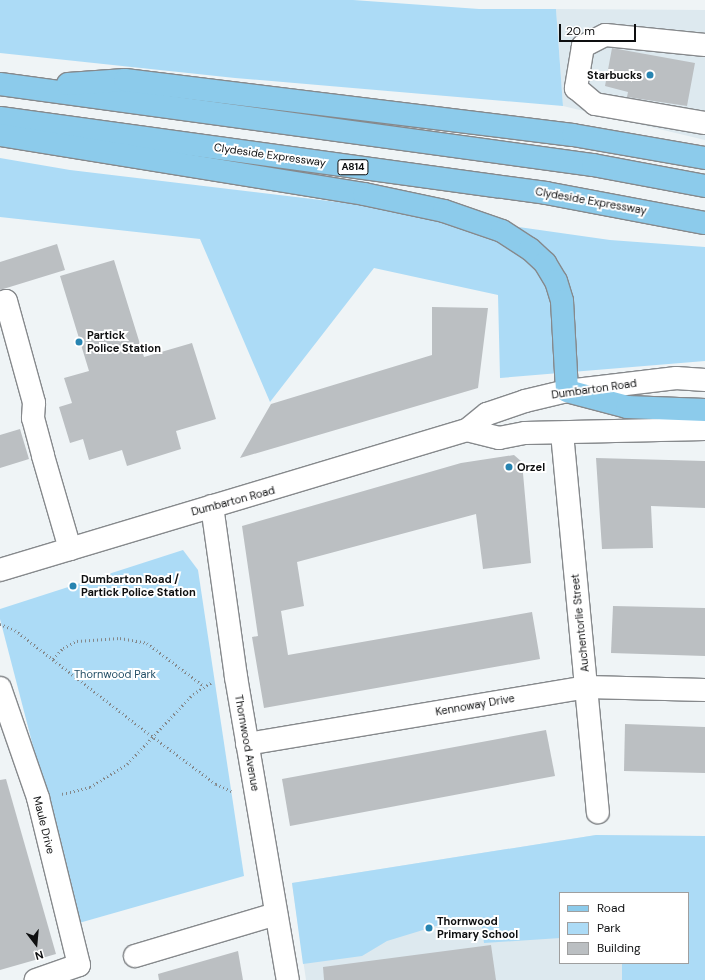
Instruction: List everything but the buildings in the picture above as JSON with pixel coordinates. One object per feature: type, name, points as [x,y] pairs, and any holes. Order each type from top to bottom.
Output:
[{"type":"main road","points":[[23,88],[125,80],[573,135],[705,158]]},
{"type":"main road","points":[[0,84],[593,164],[705,186]]},
{"type":"main road","name":"Clydeside Expressway","points":[[0,118],[546,193],[705,223]]},
{"type":"main road","points":[[0,135],[364,194],[444,211],[502,231],[530,249],[545,263],[556,282],[562,301],[567,391],[627,407],[705,410]]},
{"type":"street","points":[[705,46],[605,35],[583,46],[576,88],[595,104],[705,123]]},
{"type":"street","points":[[0,303],[6,301],[34,403],[33,418],[70,549]]},
{"type":"street","name":"Dumbarton Road","points":[[0,570],[467,430],[487,414],[567,391],[676,378],[705,380]]},
{"type":"street","points":[[467,430],[499,438],[525,433],[705,429]]},
{"type":"street","name":"Auchentorlie Street","points":[[562,433],[598,812]]},
{"type":"street","name":"Thornwood Avenue","points":[[212,506],[236,677],[288,980]]},
{"type":"street","name":"Kennoway Drive","points":[[247,744],[586,687],[705,690]]},
{"type":"street","name":"Maule Drive","points":[[0,688],[38,798],[79,965],[36,980]]},
{"type":"street","points":[[135,956],[276,914]]},
{"type":"path","points":[[0,624],[15,630],[152,737],[216,784],[231,792],[255,788]]},
{"type":"path","points":[[52,660],[63,648],[76,641],[120,638],[147,643],[204,686]]},
{"type":"path","points":[[38,798],[90,787],[127,764],[204,686],[236,677]]},
{"type":"shaded area","points":[[556,9],[705,10],[705,140],[563,106]]},
{"type":"shaded area","name":"Thornwood Primary School","points":[[596,835],[705,836],[705,980],[306,980],[292,883]]},
{"type":"green space","points":[[0,0],[353,0],[479,9],[556,9],[563,106],[235,78],[0,53]]},
{"type":"green space","points":[[0,158],[70,170],[379,207],[610,240],[705,247],[705,361],[500,378],[498,295],[374,268],[270,402],[200,239],[0,217]]},
{"type":"green space","name":"Thornwood Park","points":[[183,550],[198,570],[244,876],[79,923],[0,619],[0,609]]},
{"type":"green space","name":"Thornwood Primary School","points":[[596,835],[705,836],[705,980],[622,980],[622,964],[689,964],[689,892],[559,892],[559,938],[484,943],[481,921],[446,923],[387,941],[362,956],[303,964],[292,883]]},
{"type":"place","name":"Starbucks","points":[[650,75]]},
{"type":"place","name":"Partick Police Station","points":[[79,342]]},
{"type":"place","name":"Orzel","points":[[509,467]]},
{"type":"place","name":"Dumbarton Road / Partick Police Station","points":[[73,586]]},
{"type":"place","name":"Thornwood Primary School","points":[[429,928]]}]
